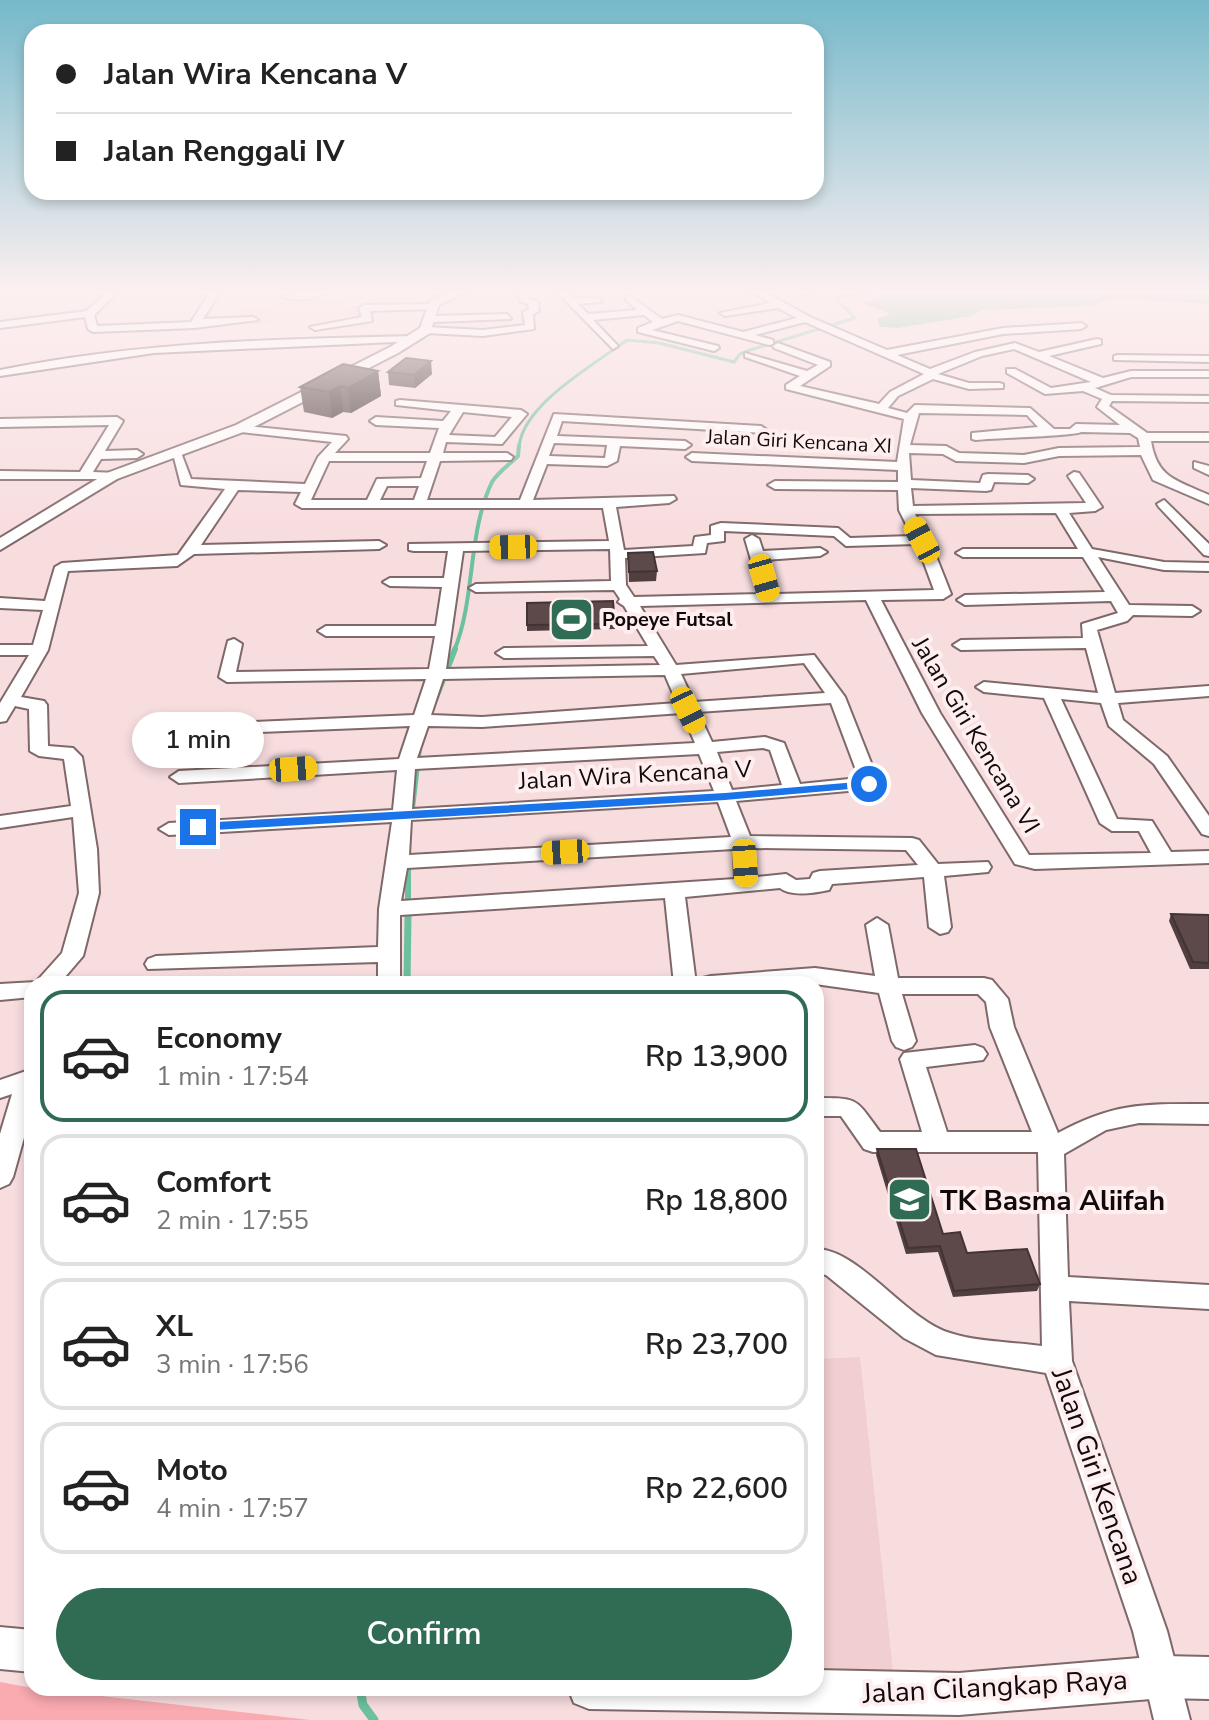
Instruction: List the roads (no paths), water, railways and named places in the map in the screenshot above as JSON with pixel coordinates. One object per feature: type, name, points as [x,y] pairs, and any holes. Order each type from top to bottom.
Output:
[{"type":"street","points":[[0,545],[112,476],[241,428],[345,369]]},
{"type":"street","points":[[791,369],[811,376]]},
{"type":"street","points":[[819,369],[790,387],[881,408],[886,414],[910,417]]},
{"type":"street","points":[[919,369],[969,386],[1034,384]]},
{"type":"street","points":[[881,408],[897,392],[942,369]]},
{"type":"street","points":[[1073,369],[1102,382]]},
{"type":"street","points":[[1011,371],[1049,392],[1084,387],[1131,374],[1209,374]]},
{"type":"street","points":[[1084,387],[1109,398],[1209,399]]},
{"type":"street","points":[[1109,398],[1103,407],[1140,433],[1158,477],[1209,500]]},
{"type":"street","points":[[376,421],[498,441],[519,412],[400,403]]},
{"type":"street","points":[[419,504],[443,432],[460,408]]},
{"type":"street","points":[[476,588],[770,599],[943,594],[922,540],[906,510],[903,449],[910,417],[915,409],[1030,412],[1053,433],[1075,432],[1076,428],[1209,437]]},
{"type":"street","points":[[525,504],[558,417],[761,430]]},
{"type":"street","points":[[0,423],[117,421],[84,476]]},
{"type":"street","points":[[0,438],[15,423]]},
{"type":"street","points":[[241,428],[342,439],[324,457],[302,504],[609,504],[669,499]]},
{"type":"street","points":[[976,436],[1047,430]]},
{"type":"street","name":"Jalan Giri Kencana XI","points":[[551,439],[905,466]]},
{"type":"street","points":[[541,460],[607,462],[611,461],[614,442]]},
{"type":"street","points":[[903,449],[946,450],[957,458],[1024,459],[1059,452],[1148,451]]},
{"type":"street","points":[[176,453],[186,482],[309,488]]},
{"type":"street","points":[[94,455],[137,454]]},
{"type":"street","points":[[324,457],[507,457]]},
{"type":"street","points":[[0,475],[112,476]]},
{"type":"street","points":[[1074,476],[1095,507]]},
{"type":"street","points":[[775,485],[986,487],[988,478],[1028,479]]},
{"type":"street","points":[[371,505],[382,482],[426,482]]},
{"type":"street","points":[[5,708],[40,650],[62,567],[177,562],[185,559],[212,513],[234,486]]},
{"type":"street","points":[[609,504],[622,593],[671,670],[706,748],[743,842],[746,885]]},
{"type":"street","points":[[1164,504],[1209,552]]},
{"type":"street","points":[[906,510],[1111,506]]},
{"type":"street","points":[[1060,509],[1126,616],[1088,627],[1115,722],[1161,760],[1209,830]]},
{"type":"street","points":[[414,547],[700,550],[700,540],[719,538],[716,529],[721,527],[838,532],[846,542],[922,540]]},
{"type":"street","points":[[752,539],[770,599]]},
{"type":"street","points":[[192,550],[379,545]]},
{"type":"street","points":[[389,976],[394,908],[406,861],[416,762],[427,720],[445,672],[441,631],[456,547]]},
{"type":"street","points":[[758,556],[820,552]]},
{"type":"street","points":[[963,553],[1085,552],[1164,566],[1209,567]]},
{"type":"street","points":[[390,582],[449,583]]},
{"type":"street","name":"Jalan Giri Kencana VI","points":[[871,595],[931,713],[1022,860],[1035,863],[1209,857]]},
{"type":"street","points":[[965,600],[1119,603],[1192,611]]},
{"type":"street","points":[[0,603],[51,606]]},
{"type":"street","points":[[326,631],[441,631]]},
{"type":"street","points":[[961,645],[1094,643]]},
{"type":"street","points":[[234,644],[227,677],[671,670],[808,658],[837,697]]},
{"type":"street","points":[[0,650],[40,650]]},
{"type":"street","points":[[504,653],[657,651]]},
{"type":"street","points":[[984,687],[1110,699],[1209,691]]},
{"type":"street","points":[[1050,693],[1107,819],[1112,825],[1145,825],[1165,859]]},
{"type":"street","points":[[195,748],[195,739],[202,733],[233,728],[427,720],[482,722],[688,710],[837,697]]},
{"type":"street","name":"Jalan Wira Kencana V","points":[[169,829],[725,796],[870,783],[837,697]]},
{"type":"street","points":[[5,708],[38,705],[39,751],[67,752],[73,757],[89,893],[72,956],[53,976]]},
{"type":"street","points":[[179,777],[772,743],[778,747],[793,791]]},
{"type":"street","points":[[0,822],[81,810]]},
{"type":"street","points":[[406,861],[743,842],[912,844],[933,871],[940,927]]},
{"type":"street","points":[[394,908],[786,881],[789,887],[822,885],[820,878],[981,867]]},
{"type":"street","points":[[674,891],[684,976]]},
{"type":"street","points":[[877,925],[888,986],[904,1041]]},
{"type":"street","points":[[156,964],[390,954]]},
{"type":"street","points":[[824,977],[888,986],[984,986],[991,990],[1016,1064],[1050,1146]]},
{"type":"street","points":[[0,992],[24,990]]},
{"type":"street","points":[[937,1141],[912,1060],[975,1054]]},
{"type":"street","points":[[0,1089],[24,1081]]},
{"type":"street","points":[[0,1177],[24,1099]]},
{"type":"street","points":[[824,1107],[848,1107],[873,1142],[937,1141],[1050,1146],[1100,1122],[1139,1113],[1209,1114]]},
{"type":"street","name":"Jalan Giri Kencana","points":[[1050,1146],[1057,1361],[1163,1677],[1172,1720]]},
{"type":"street","points":[[824,1261],[836,1267],[914,1329],[946,1346],[1057,1361]]},
{"type":"street","points":[[1053,1288],[1209,1297]]},
{"type":"street","points":[[0,1648],[24,1650]]},
{"type":"street","name":"Jalan Cilangkap Raya","points":[[824,1691],[959,1694],[1163,1677],[1209,1678]]},
{"type":"waterway","points":[[519,447],[523,431],[533,416],[546,401],[586,369]]},
{"type":"waterway","points":[[454,651],[466,610],[484,502],[494,479],[518,456],[519,445]]},
{"type":"waterway","points":[[435,700],[455,649]]},
{"type":"waterway","points":[[411,817],[419,748]]},
{"type":"waterway","points":[[408,860],[408,916]]},
{"type":"waterway","points":[[407,976],[408,916]]},
{"type":"waterway","points":[[361,1696],[363,1705],[374,1720]]},
{"type":"place","name":"Popeye Futsal","points":[[571,619]]},
{"type":"place","name":"TK Basma Aliifah","points":[[909,1200]]}]
